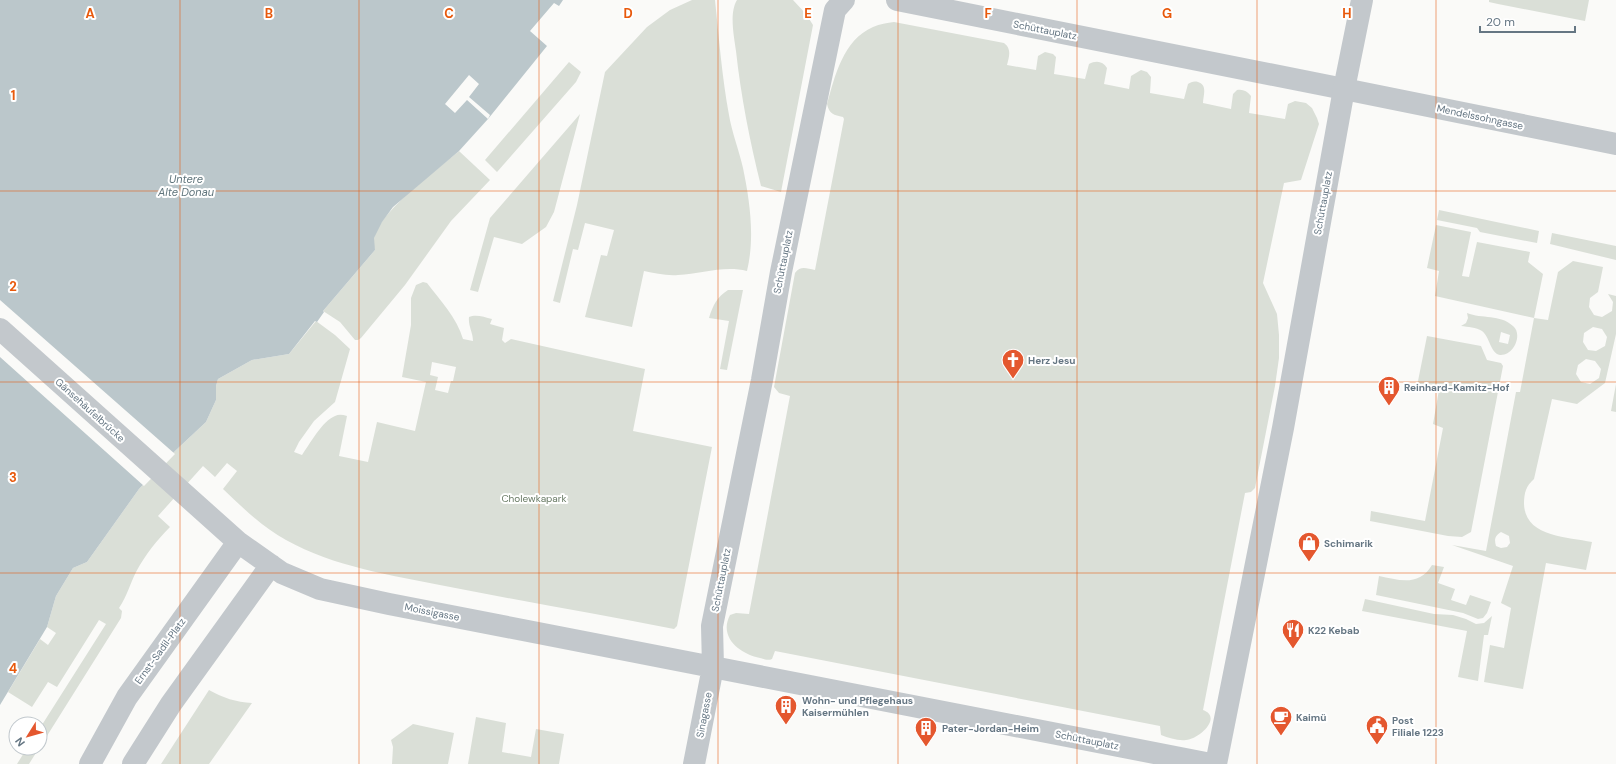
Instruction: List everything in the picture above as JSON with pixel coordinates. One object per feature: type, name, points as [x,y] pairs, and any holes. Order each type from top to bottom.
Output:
[{"type":"street","name":"Schüttauplatz","points":[[897,0],[1344,89],[1283,428],[1216,764]]},
{"type":"street","points":[[1344,89],[1362,0]]},
{"type":"street","name":"Schüttauplatz","points":[[839,5],[781,272],[762,380],[712,626],[713,666],[1211,764]]},
{"type":"street","name":"Mendelssohngasse","points":[[1344,89],[1616,144]]},
{"type":"street","name":"Gänsehäufelbrücke","points":[[0,329],[180,491]]},
{"type":"street","name":"Moissigasse","points":[[180,491],[238,542],[282,573],[320,589],[346,596],[713,666]]},
{"type":"street","name":"Ernst-Sadil-Platz","points":[[90,764],[127,697],[238,542]]},
{"type":"street","points":[[133,764],[171,704],[271,565]]},
{"type":"street","name":"Sinagasse","points":[[694,764],[713,666]]},
{"type":"green space","points":[[692,0],[715,0],[729,115],[743,168],[748,194],[751,220],[751,246],[747,271],[738,269],[721,269],[674,275],[644,271],[632,327],[585,317],[601,255],[607,256],[614,230],[585,223],[578,250],[573,249],[560,303],[553,301],[577,205],[605,72],[647,27],[670,10]]},
{"type":"green space","points":[[737,0],[793,0],[806,14],[813,25],[781,192],[761,186],[753,153],[743,102],[733,32],[733,11]]},
{"type":"green space","points":[[1489,0],[1589,0],[1585,21],[1498,4],[1489,2]]},
{"type":"green space","points":[[894,22],[1004,43],[1007,45],[1009,50],[1007,65],[1036,70],[1038,56],[1045,52],[1053,54],[1056,57],[1054,74],[1085,79],[1089,64],[1099,62],[1107,68],[1104,84],[1129,89],[1131,76],[1141,70],[1147,72],[1151,77],[1150,93],[1184,99],[1188,84],[1197,82],[1201,83],[1204,88],[1203,103],[1231,109],[1233,94],[1237,90],[1243,90],[1251,96],[1249,113],[1285,119],[1288,104],[1295,101],[1306,103],[1312,108],[1317,118],[1319,124],[1301,180],[1284,183],[1263,283],[1277,314],[1279,358],[1275,386],[1255,488],[1251,492],[1245,493],[1203,710],[1209,713],[1211,718],[1207,727],[1191,739],[1180,740],[1161,735],[1160,726],[775,651],[772,659],[766,660],[753,656],[739,649],[729,638],[727,623],[730,615],[736,613],[749,614],[790,396],[779,393],[774,387],[795,273],[802,268],[815,270],[844,119],[843,117],[835,115],[831,112],[827,104],[837,71],[847,50],[854,41],[873,27]]},
{"type":"green space","points":[[569,62],[581,72],[576,82],[497,172],[485,160]]},
{"type":"green space","points":[[580,114],[554,212],[546,227],[522,244],[494,237],[478,292],[470,290],[490,218]]},
{"type":"green space","points":[[459,151],[490,180],[451,221],[405,285],[361,338],[355,340],[340,322],[323,311],[375,250],[374,238],[378,228],[386,216],[424,179]]},
{"type":"green space","points":[[1439,210],[1539,231],[1537,243],[1480,232],[1477,228],[1437,220]]},
{"type":"green space","points":[[1436,225],[1471,232],[1462,276],[1469,277],[1477,242],[1530,252],[1528,262],[1543,274],[1534,318],[1435,296],[1439,271],[1427,268]]},
{"type":"green space","points":[[1552,233],[1616,246],[1616,260],[1550,244]]},
{"type":"green space","points":[[1573,261],[1603,267],[1598,292],[1590,298],[1589,307],[1594,315],[1602,317],[1612,311],[1613,302],[1608,294],[1616,296],[1616,334],[1605,383],[1577,404],[1552,399],[1534,479],[1527,487],[1524,500],[1526,515],[1539,529],[1549,534],[1592,542],[1586,570],[1546,563],[1523,689],[1484,682],[1490,645],[1504,648],[1511,608],[1501,603],[1513,566],[1452,545],[1486,551],[1516,392],[1520,392],[1534,318],[1548,320],[1558,272]],"holes":[[[1593,327],[1602,329],[1607,337],[1605,346],[1596,351],[1588,350],[1583,342],[1584,333]],[[1586,359],[1595,361],[1601,369],[1599,378],[1590,384],[1581,382],[1576,374],[1578,365]],[[1501,532],[1509,536],[1510,543],[1507,547],[1501,548],[1496,546],[1496,536]]]},
{"type":"green space","name":"Cholewkapark","points":[[423,282],[427,283],[457,324],[463,339],[473,341],[469,317],[480,316],[492,319],[490,324],[504,328],[502,340],[505,343],[511,339],[645,369],[633,431],[712,447],[677,626],[674,629],[445,586],[343,564],[304,549],[286,540],[277,535],[253,516],[223,489],[237,471],[227,463],[215,477],[203,466],[158,516],[170,527],[160,537],[134,576],[119,608],[122,611],[121,618],[48,734],[48,716],[106,624],[99,620],[57,687],[48,682],[32,707],[8,692],[40,639],[48,645],[56,633],[47,627],[56,596],[73,568],[87,562],[139,489],[175,451],[206,422],[216,400],[216,386],[218,379],[252,360],[289,354],[316,321],[335,335],[350,349],[335,402],[314,421],[299,442],[294,452],[302,455],[325,423],[335,416],[342,415],[347,416],[339,456],[368,462],[377,422],[415,431],[426,382],[402,377],[411,325],[411,298],[416,285]],"holes":[[[432,362],[456,367],[453,381],[451,381],[448,393],[435,390],[438,377],[430,375]]]},
{"type":"green space","points":[[728,290],[743,290],[727,370],[720,369],[729,321],[709,318],[716,302]]},
{"type":"green space","points":[[1467,313],[1497,318],[1508,322],[1516,330],[1516,344],[1509,352],[1500,355],[1497,354],[1482,331],[1475,328],[1461,326],[1466,323],[1468,318]],"holes":[[[1501,332],[1510,335],[1508,344],[1499,342]]]},
{"type":"green space","points":[[1427,336],[1481,346],[1487,360],[1501,363],[1503,366],[1471,532],[1462,537],[1448,536],[1370,521],[1371,511],[1425,521],[1443,428],[1433,424],[1439,390],[1417,386]]},
{"type":"green space","points":[[1616,384],[1616,412],[1611,411]]},
{"type":"green space","points":[[1432,565],[1444,567],[1438,583],[1455,589],[1451,600],[1466,605],[1470,595],[1491,602],[1487,613],[1483,618],[1478,619],[1463,613],[1376,595],[1379,576],[1401,580],[1415,579],[1421,577]]},
{"type":"green space","points":[[1365,599],[1434,614],[1453,615],[1476,624],[1484,623],[1492,616],[1488,635],[1484,635],[1478,681],[1458,677],[1467,631],[1362,611]]},
{"type":"green space","points":[[209,690],[230,699],[252,703],[209,764],[161,764]]},
{"type":"green space","points":[[476,717],[506,723],[502,752],[531,757],[536,729],[564,734],[559,764],[468,764]]},
{"type":"green space","points":[[413,724],[454,733],[448,764],[392,764],[393,747],[391,740]]},
{"type":"green space","points":[[22,756],[34,756],[29,764],[17,764]]},
{"type":"water","name":"Untere Alte Donau","points":[[0,0],[563,0],[559,6],[554,3],[530,31],[547,46],[488,119],[459,151],[393,207],[382,222],[374,238],[375,250],[323,311],[324,312],[317,322],[315,321],[289,354],[252,360],[218,379],[216,386],[216,400],[206,422],[175,451],[139,489],[87,562],[73,568],[56,596],[47,627],[0,705]]},
{"type":"pier","points":[[469,75],[479,84],[469,97],[490,115],[488,119],[467,100],[455,113],[445,104]]},
{"type":"pier","points":[[0,300],[175,454],[144,486],[0,357]]},
{"type":"place","name":"Herz Jesu","points":[[1013,380]]},
{"type":"place","name":"Reinhard-Kamitz-Hof","points":[[1389,406]]},
{"type":"place","name":"Schimarik","points":[[1309,562]]},
{"type":"place","name":"K22 Kebab","points":[[1293,650]]},
{"type":"place","name":"Wohn- und Pflegehaus Kaisermühlen","points":[[786,726]]},
{"type":"place","name":"Kaimü","points":[[1281,736]]},
{"type":"place","name":"Post Filiale 1223","points":[[1377,746]]},
{"type":"place","name":"Pater-Jordan-Heim","points":[[926,748]]}]
